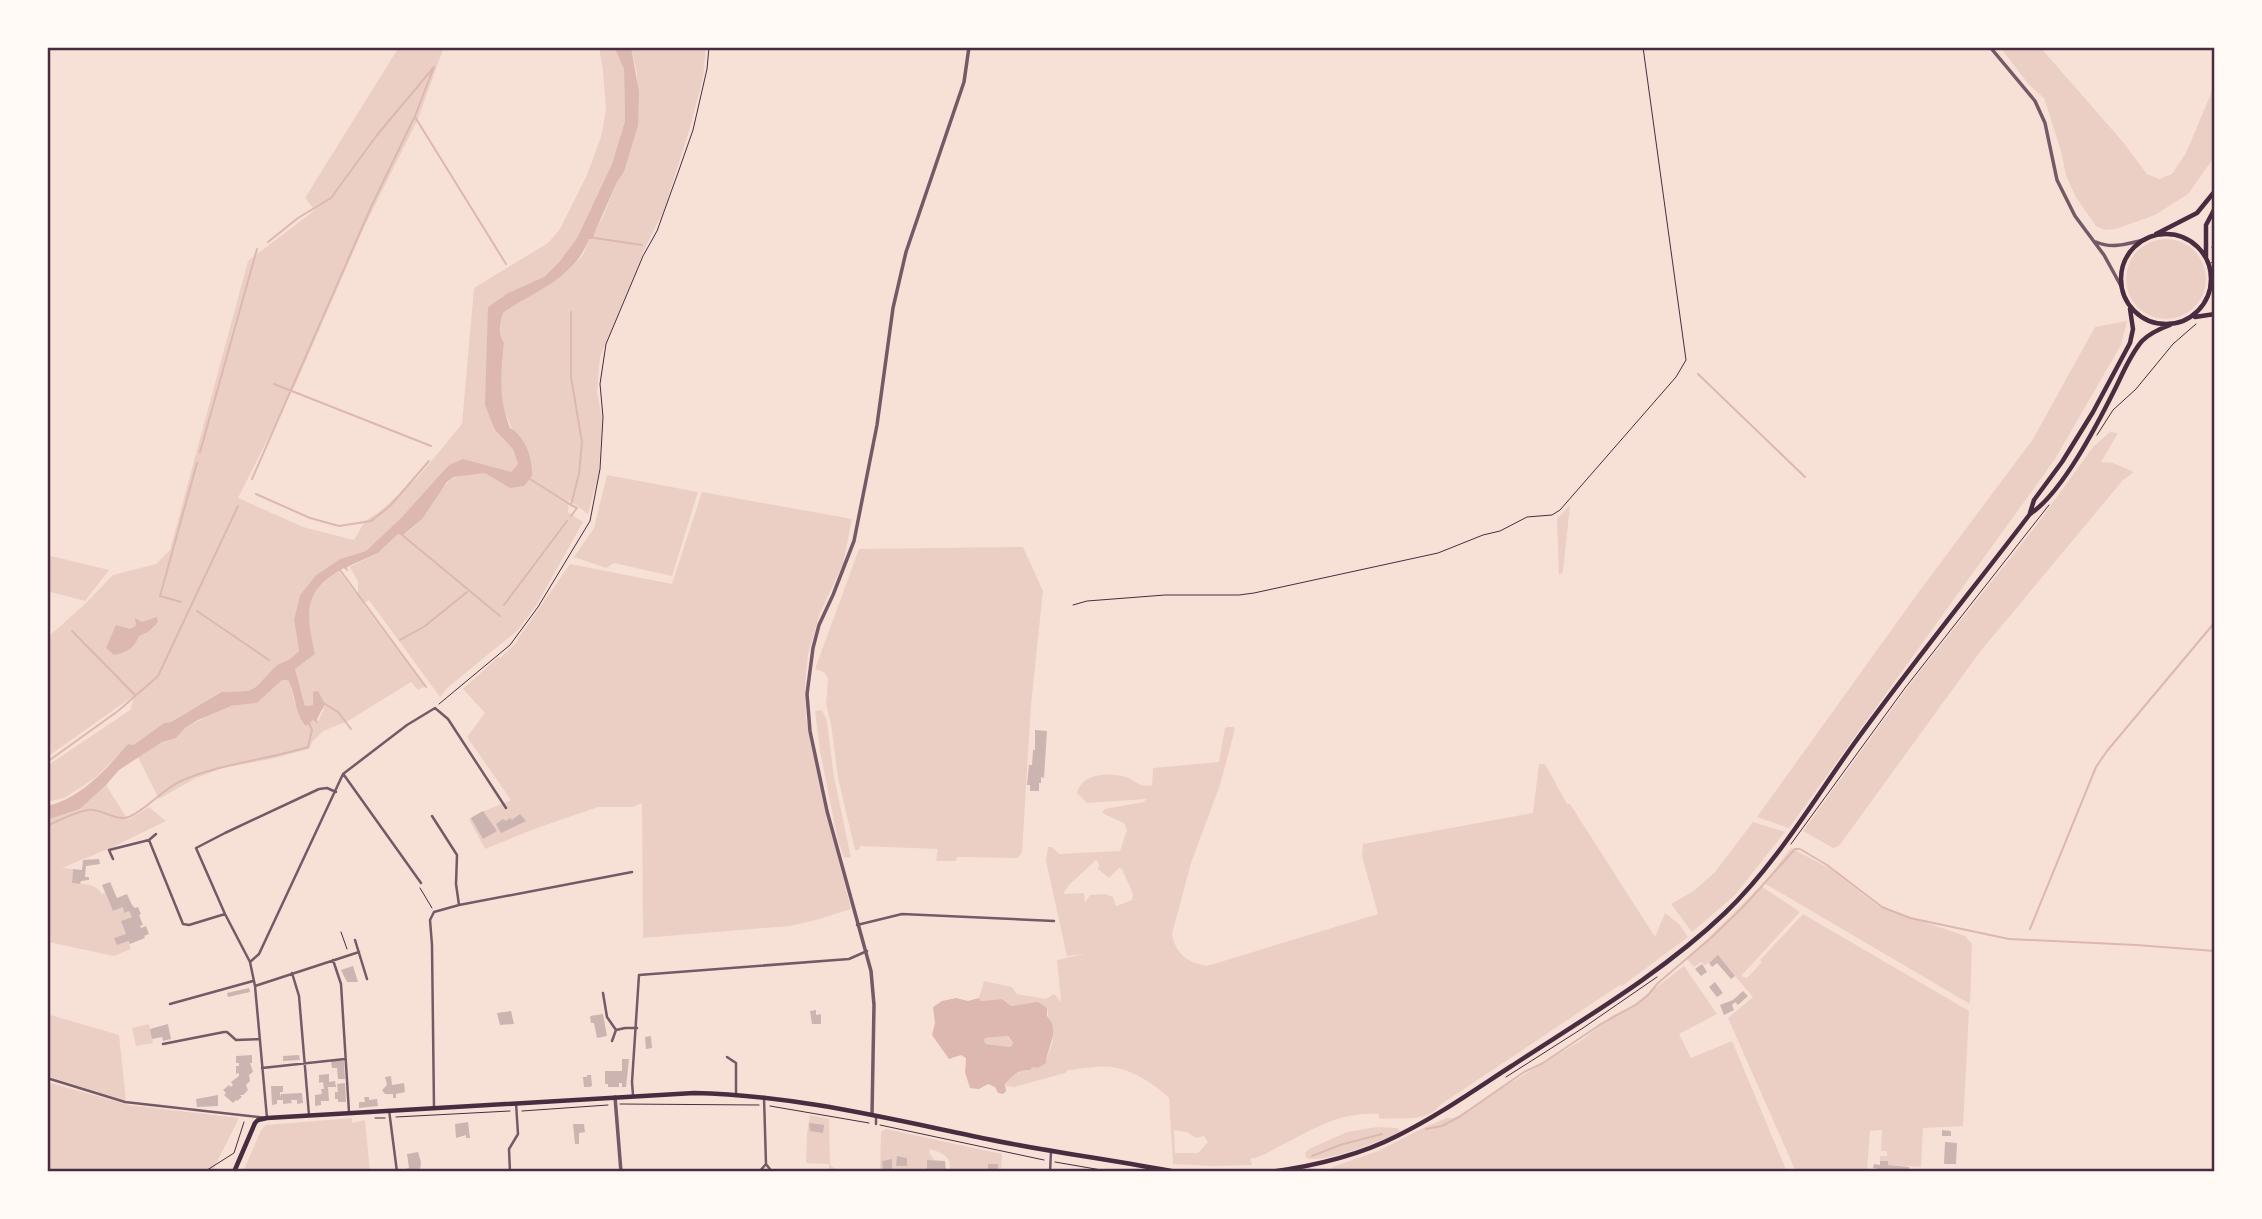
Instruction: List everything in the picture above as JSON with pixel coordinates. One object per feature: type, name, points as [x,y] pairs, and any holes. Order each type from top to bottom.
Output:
[{"type":"main road","points":[[2030,514],[2034,500],[2093,412],[2130,343],[2133,329],[2130,307],[2121,286],[2124,261],[2143,240],[2197,213],[2215,191]]},
{"type":"main road","points":[[2189,318],[2206,300],[2211,288],[2205,232],[2215,208]]},
{"type":"main road","points":[[2152,236],[2164,234],[2183,237],[2197,246],[2210,261]]},
{"type":"main road","points":[[2211,273],[2215,280]]},
{"type":"main road","points":[[2130,307],[2147,321],[2170,325]]},
{"type":"main road","points":[[1270,1172],[1340,1158],[1409,1130],[1580,1022],[1677,955],[1726,912],[1786,840],[1938,631],[2030,514],[2042,506],[2082,450],[2142,342],[2153,332],[2170,325],[2189,318],[2215,314]]},
{"type":"main road","points":[[234,1172],[255,1123],[267,1118],[694,1093],[736,1094],[816,1103],[1051,1152],[1175,1172]]},
{"type":"street","points":[[876,1124],[871,971],[827,811],[810,731],[807,694],[819,625],[854,541],[877,425],[893,308],[906,252],[964,82],[969,47]]},
{"type":"street","points":[[1990,47],[2035,101],[2045,123],[2057,180],[2075,216],[2104,255],[2121,286]]},
{"type":"street","points":[[2094,242],[2113,246],[2143,240]]},
{"type":"street","points":[[250,962],[259,954],[343,774],[407,725],[435,708],[448,719],[506,808]]},
{"type":"street","points":[[343,774],[421,883]]},
{"type":"street","points":[[47,1078],[125,1102],[267,1118],[255,986],[250,962],[196,848],[319,789],[327,788],[336,792]]},
{"type":"street","points":[[432,816],[457,855],[458,905]]},
{"type":"street","points":[[113,859],[109,850],[149,840],[156,834]]},
{"type":"street","points":[[149,840],[183,924],[189,925],[225,914]]},
{"type":"street","points":[[434,1108],[430,920],[434,912],[458,905],[632,872]]},
{"type":"street","points":[[857,925],[902,914],[1054,921]]},
{"type":"street","points":[[355,940],[368,979]]},
{"type":"street","points":[[633,1095],[639,975],[849,959],[867,951]]},
{"type":"street","points":[[255,986],[359,952]]},
{"type":"street","points":[[333,960],[341,984],[349,1112]]},
{"type":"street","points":[[292,973],[299,996],[309,1115]]},
{"type":"street","points":[[170,1004],[254,981]]},
{"type":"street","points":[[603,993],[607,1017],[616,1030]]},
{"type":"street","points":[[616,1030],[636,1028]]},
{"type":"street","points":[[612,1041],[616,1030]]},
{"type":"street","points":[[163,1044],[224,1032],[236,1040],[260,1039]]},
{"type":"street","points":[[727,1056],[736,1063],[736,1094]]},
{"type":"street","points":[[262,1068],[345,1059]]},
{"type":"street","points":[[615,1097],[621,1172]]},
{"type":"street","points":[[764,1097],[766,1164],[772,1172]]},
{"type":"street","points":[[510,1172],[509,1149],[518,1134],[516,1103]]},
{"type":"street","points":[[813,1113],[816,1103]]},
{"type":"street","points":[[389,1110],[397,1172]]},
{"type":"street","points":[[1050,1172],[1051,1152]]},
{"type":"street","points":[[759,1172],[766,1164]]},
{"type":"path","points":[[435,708],[510,645],[538,607],[590,522],[600,469],[603,417],[600,376],[606,344],[643,256],[657,231],[680,170],[693,130],[707,69],[709,47]]},
{"type":"path","points":[[1073,605],[1087,601],[1164,595],[1254,593],[1438,553],[1500,531],[1527,517],[1552,515],[1560,510],[1676,377],[1686,360],[1643,47]]},
{"type":"path","points":[[2096,438],[2113,410],[2136,389],[2173,344],[2199,321]]},
{"type":"path","points":[[1789,846],[1913,678],[2048,506]]},
{"type":"path","points":[[421,883],[419,887],[434,912]]},
{"type":"path","points":[[341,932],[349,954]]},
{"type":"path","points":[[1498,1082],[1583,1028],[1660,974]]},
{"type":"path","points":[[390,1118],[667,1103],[764,1105],[876,1124],[1113,1172]]},
{"type":"path","points":[[204,1172],[234,1153],[244,1125]]},
{"type":"shaded area","points":[[399,47],[444,47],[417,121],[364,227],[297,381],[238,498],[303,527],[354,540],[365,521],[419,476],[462,424],[474,288],[548,243],[560,229],[587,175],[601,137],[606,110],[599,47],[614,47],[624,69],[625,121],[612,164],[577,238],[544,277],[508,293],[488,307],[495,430],[513,449],[518,464],[511,472],[500,471],[463,459],[366,551],[340,559],[316,575],[300,595],[294,620],[299,651],[290,659],[278,665],[256,687],[248,691],[220,692],[171,722],[164,723],[119,754],[95,778],[64,798],[47,802],[47,766],[130,710],[135,695],[47,757],[47,638],[113,575],[156,564],[170,550],[248,261],[315,210],[305,198]]},
{"type":"shaded area","points":[[614,47],[631,47],[639,92],[638,126],[624,172],[617,182],[594,239],[589,239],[574,264],[553,282],[503,313],[501,320],[500,332],[504,343],[502,396],[510,428],[520,436],[527,449],[532,476],[524,486],[510,488],[485,473],[454,477],[447,482],[422,519],[402,536],[398,534],[378,553],[347,567],[348,572],[344,568],[320,586],[310,604],[309,614],[315,654],[295,669],[305,706],[313,705],[313,692],[318,691],[325,704],[317,719],[318,724],[313,720],[306,726],[299,715],[288,680],[282,680],[257,703],[231,706],[198,720],[176,738],[162,742],[119,770],[80,809],[47,820],[47,806],[82,789],[128,744],[133,745],[164,723],[171,722],[221,692],[248,691],[256,687],[277,665],[290,659],[299,651],[294,620],[300,595],[316,575],[340,559],[366,551],[402,517],[449,465],[463,459],[511,472],[518,464],[513,449],[495,430],[485,405],[488,307],[508,293],[544,277],[577,238],[612,164],[625,121],[624,69]]},
{"type":"shaded area","points":[[631,47],[706,47],[703,78],[664,210],[646,246],[600,357],[597,392],[602,417],[599,472],[588,514],[569,500],[568,512],[583,522],[536,606],[518,630],[447,688],[440,697],[369,600],[363,604],[425,686],[418,690],[411,682],[348,721],[323,731],[309,749],[223,768],[196,778],[159,799],[138,757],[162,742],[176,738],[185,728],[219,710],[257,703],[282,680],[288,679],[299,712],[308,723],[313,720],[317,723],[324,709],[313,693],[314,705],[305,706],[295,669],[315,654],[309,627],[309,607],[312,598],[326,581],[339,571],[355,593],[358,592],[358,582],[350,567],[378,553],[398,534],[401,536],[410,530],[451,480],[485,473],[508,485],[519,487],[532,476],[503,408],[500,391],[504,343],[501,332],[502,317],[503,313],[566,273],[583,255],[589,239],[602,219],[617,182],[624,172],[638,126],[637,73]]},
{"type":"shaded area","points":[[2000,47],[2040,47],[2123,142],[2147,174],[2159,179],[2172,174],[2186,153],[2215,84],[2215,156],[2188,194],[2155,215],[2116,229],[2105,230],[2096,226],[2075,196],[2066,175],[2044,98],[2029,85]]},
{"type":"shaded area","points":[[2166,239],[2181,242],[2194,251],[2203,264],[2206,279],[2203,294],[2194,307],[2181,316],[2166,319],[2151,316],[2138,307],[2129,294],[2126,279],[2129,264],[2138,251],[2151,242]]},
{"type":"shaded area","points":[[2127,321],[2121,345],[2055,459],[1789,828],[1757,817],[2033,439],[2095,327]]},
{"type":"shaded area","points":[[2110,432],[2118,433],[2101,462],[2113,463],[2134,472],[2123,480],[1979,653],[1839,846],[1833,848],[1803,831],[1910,684],[2035,527],[2093,447]]},
{"type":"shaded area","points":[[607,475],[698,492],[672,576],[614,563],[606,568],[574,557],[594,528]]},
{"type":"shaded area","points":[[702,492],[852,519],[843,564],[820,613],[808,654],[805,687],[806,717],[822,797],[851,909],[790,926],[643,938],[642,803],[633,807],[598,807],[485,849],[469,819],[511,800],[467,737],[485,713],[463,689],[518,641],[570,564],[672,584]]},
{"type":"shaded area","points":[[1570,505],[1563,572],[1559,575],[1557,519]]},
{"type":"shaded area","points":[[1023,547],[1043,591],[1031,705],[1022,852],[1018,858],[957,857],[956,861],[938,861],[938,849],[860,846],[859,850],[855,850],[838,778],[826,704],[828,679],[824,672],[815,669],[859,549]]},
{"type":"shaded area","points":[[47,555],[109,570],[85,601],[47,591]]},
{"type":"shaded area","points":[[157,617],[158,622],[148,632],[139,636],[126,651],[114,655],[106,648],[116,625],[130,629],[136,626],[135,618],[142,622]]},
{"type":"shaded area","points":[[822,710],[827,721],[834,777],[851,858],[844,857],[838,841],[820,751],[815,711]]},
{"type":"shaded area","points":[[1225,728],[1235,729],[1220,785],[1191,863],[1172,934],[1179,952],[1194,962],[1207,966],[1378,914],[1362,856],[1363,844],[1533,813],[1539,764],[1545,764],[1567,804],[1570,804],[1655,937],[1665,913],[1679,924],[1688,937],[1622,986],[1440,1105],[1435,1111],[1414,1118],[1383,1119],[1379,1118],[1379,1114],[1365,1114],[1340,1118],[1250,1159],[1252,1165],[1173,1164],[1169,1098],[1149,1082],[1128,1071],[1107,1067],[1068,1070],[1014,1087],[1007,1086],[1005,1084],[1013,1075],[1046,1060],[1053,1041],[1047,1008],[1038,1003],[1011,1006],[1002,999],[981,1001],[979,998],[984,981],[1012,987],[1017,994],[1046,999],[1054,994],[1061,1002],[1057,960],[1084,954],[1067,956],[1046,861],[1048,847],[1052,847],[1059,854],[1120,851],[1127,830],[1124,823],[1102,812],[1105,809],[1144,802],[1146,799],[1087,803],[1077,793],[1080,786],[1090,778],[1112,775],[1152,786],[1153,768],[1219,762]],"holes":[[[1096,860],[1098,869],[1109,878],[1119,868],[1122,869],[1133,894],[1132,900],[1116,906],[1113,897],[1105,894],[1090,895],[1085,903],[1084,893],[1063,894]],[[1174,1130],[1187,1132],[1196,1138],[1204,1136],[1208,1142],[1198,1153],[1175,1153]]]},
{"type":"shaded area","points":[[106,785],[128,820],[149,807],[166,821],[62,868],[73,869],[72,883],[89,885],[102,894],[105,893],[113,911],[123,907],[124,913],[129,911],[132,917],[121,921],[126,934],[115,938],[128,941],[131,949],[114,956],[48,942],[47,944],[47,820],[80,809]]},
{"type":"shaded area","points":[[1753,822],[1785,832],[1735,895],[1692,932],[1671,904],[1695,890],[1715,872]]},
{"type":"shaded area","points":[[1791,848],[1829,868],[1878,906],[1965,936],[1972,944],[1970,1004],[1764,883]]},
{"type":"shaded area","points":[[1761,886],[1800,912],[1741,976],[1747,978],[1803,914],[1969,1011],[1963,1126],[1923,1128],[1921,1167],[1888,1165],[1888,1162],[1880,1161],[1880,1156],[1887,1156],[1887,1151],[1881,1151],[1882,1130],[1870,1131],[1867,1172],[1796,1172],[1728,1018],[1753,997],[1718,956],[1705,965],[1701,962],[1694,967],[1687,959]]},
{"type":"shaded area","points":[[1684,966],[1717,1014],[1679,1034],[1691,1058],[1732,1041],[1787,1172],[1327,1172],[1332,1167],[1378,1151],[1425,1127],[1454,1118],[1472,1108],[1582,1040]]},
{"type":"shaded area","points":[[956,998],[968,1001],[979,998],[981,1001],[1002,999],[1011,1006],[1038,1002],[1047,1008],[1047,1016],[1053,1027],[1046,1063],[1038,1068],[1016,1073],[1005,1084],[1006,1091],[1003,1094],[988,1084],[979,1089],[970,1088],[965,1072],[966,1058],[961,1055],[949,1059],[932,1035],[935,1023],[933,1007],[942,1001]],"holes":[[[1008,1036],[1013,1043],[1011,1047],[986,1044],[984,1041],[985,1038]]]},
{"type":"shaded area","points":[[47,1014],[119,1035],[126,1101],[47,1076]]},
{"type":"shaded area","points":[[149,1024],[153,1043],[136,1046],[132,1028]]},
{"type":"shaded area","points":[[1007,1036],[1013,1044],[1011,1047],[986,1044],[984,1041],[985,1038]]},
{"type":"shaded area","points":[[47,1082],[129,1105],[239,1118],[212,1172],[47,1172]]},
{"type":"shaded area","points":[[810,1115],[829,1119],[830,1165],[838,1171],[871,1172],[829,1172],[829,1164],[806,1163]]},
{"type":"shaded area","points":[[352,1118],[352,1123],[365,1120],[370,1172],[243,1172],[261,1130],[266,1125]]},
{"type":"shaded area","points":[[1377,1127],[1397,1128],[1400,1131],[1337,1155],[1306,1158],[1305,1153],[1309,1149],[1347,1132]]},
{"type":"shaded area","points":[[886,1129],[1002,1154],[1001,1170],[998,1170],[998,1164],[986,1172],[949,1172],[950,1163],[946,1156],[930,1149],[935,1161],[928,1160],[927,1169],[933,1169],[932,1172],[880,1172],[881,1132]]},
{"type":"building","points":[[1035,730],[1047,731],[1044,778],[1041,777],[1039,791],[1030,791],[1030,785],[1027,785],[1029,765],[1032,765],[1035,750]]},
{"type":"building","points":[[483,811],[497,831],[483,839],[471,818]]},
{"type":"building","points":[[520,814],[526,821],[501,833],[496,824],[503,819],[512,820]]},
{"type":"building","points":[[99,859],[100,864],[86,866],[85,877],[89,877],[89,880],[81,881],[80,884],[72,883],[73,869],[82,870],[83,860]]},
{"type":"building","points":[[110,882],[117,898],[127,894],[132,905],[138,907],[143,925],[140,926],[146,926],[149,934],[144,936],[145,938],[130,944],[128,941],[117,945],[114,938],[126,934],[121,921],[132,917],[129,911],[124,913],[123,907],[113,911],[102,885]]},
{"type":"building","points":[[1718,955],[1735,976],[1731,979],[1717,963],[1712,967],[1709,963]]},
{"type":"building","points":[[1702,964],[1707,972],[1701,976],[1695,969]]},
{"type":"building","points":[[353,966],[358,982],[347,982],[341,970]]},
{"type":"building","points":[[1715,982],[1723,993],[1717,997],[1709,987]]},
{"type":"building","points":[[249,988],[250,992],[228,997],[227,993]]},
{"type":"building","points":[[1743,991],[1748,996],[1738,1005],[1735,1002],[1732,1005],[1734,1010],[1724,1015],[1720,1005],[1733,1000]]},
{"type":"building","points":[[816,1010],[816,1015],[821,1014],[821,1024],[812,1024],[810,1011]]},
{"type":"building","points":[[511,1011],[514,1024],[500,1025],[497,1013]]},
{"type":"building","points":[[603,1014],[607,1036],[597,1038],[590,1016]]},
{"type":"building","points":[[168,1024],[171,1039],[152,1039],[150,1029]]},
{"type":"building","points":[[651,1036],[652,1048],[646,1049],[645,1037]]},
{"type":"building","points":[[252,1055],[250,1063],[253,1072],[246,1085],[248,1090],[233,1103],[224,1095],[226,1093],[223,1090],[229,1085],[231,1087],[231,1082],[239,1076],[239,1073],[236,1074],[236,1066],[239,1066],[239,1063],[236,1063],[236,1056]]},
{"type":"building","points":[[299,1055],[300,1060],[283,1061],[283,1056]]},
{"type":"building","points":[[622,1059],[629,1059],[626,1087],[619,1083],[619,1087],[608,1087],[608,1084],[605,1084],[605,1071],[622,1071]]},
{"type":"building","points":[[331,1061],[344,1061],[345,1079],[338,1079],[337,1068],[332,1068]]},
{"type":"building","points":[[329,1074],[329,1082],[335,1081],[336,1087],[328,1087],[329,1101],[321,1101],[321,1105],[315,1106],[315,1095],[322,1094],[321,1089],[324,1089],[323,1082],[319,1083],[319,1075]]},
{"type":"building","points":[[591,1075],[592,1086],[584,1087],[583,1077]]},
{"type":"building","points":[[391,1076],[392,1085],[404,1083],[405,1092],[396,1094],[396,1098],[382,1090],[387,1085],[385,1077]]},
{"type":"building","points":[[345,1083],[346,1102],[338,1102],[338,1099],[335,1099],[337,1084]]},
{"type":"building","points":[[271,1086],[283,1086],[280,1097],[281,1094],[302,1093],[303,1103],[297,1104],[297,1100],[291,1100],[292,1103],[283,1104],[283,1100],[277,1100],[277,1104],[272,1105]]},
{"type":"building","points":[[218,1095],[218,1106],[197,1107],[196,1099]]},
{"type":"building","points":[[364,1097],[369,1097],[369,1100],[377,1099],[378,1106],[359,1108],[359,1102],[365,1102]]},
{"type":"building","points":[[468,1122],[470,1138],[466,1138],[466,1135],[456,1138],[455,1124]]},
{"type":"building","points":[[809,1123],[824,1125],[823,1133],[810,1131]]},
{"type":"building","points":[[573,1124],[584,1124],[585,1132],[579,1133],[579,1144],[575,1144]]},
{"type":"building","points":[[1942,1130],[1951,1131],[1951,1136],[1942,1136]]},
{"type":"building","points":[[1945,1142],[1957,1143],[1956,1164],[1944,1164]]},
{"type":"building","points":[[418,1152],[420,1171],[406,1172],[405,1169],[409,1168],[407,1154]]},
{"type":"building","points":[[897,1156],[907,1158],[907,1166],[896,1166]]},
{"type":"building","points":[[892,1159],[892,1172],[883,1170],[882,1161]]},
{"type":"building","points":[[927,1160],[945,1161],[946,1172],[932,1172],[933,1169],[927,1169]]},
{"type":"building","points":[[1880,1161],[1888,1161],[1888,1165],[1909,1167],[1909,1172],[1879,1172],[1879,1169],[1873,1168],[1874,1164],[1880,1165]]},
{"type":"building","points":[[988,1164],[998,1164],[998,1172],[988,1171]]},
{"type":"waterway","points":[[252,479],[372,205],[415,116],[434,67],[377,135],[331,198],[298,218],[268,242]]},
{"type":"waterway","points":[[415,117],[506,264]]},
{"type":"waterway","points":[[595,238],[642,245]]},
{"type":"waterway","points":[[200,452],[257,249]]},
{"type":"waterway","points":[[530,479],[571,505],[579,474],[582,442],[571,377],[571,312]]},
{"type":"waterway","points":[[1698,374],[1805,477]]},
{"type":"waterway","points":[[274,384],[431,446]]},
{"type":"waterway","points":[[256,494],[310,518],[339,526],[371,521],[390,506],[429,461]]},
{"type":"waterway","points":[[181,602],[160,596],[197,463]]},
{"type":"waterway","points":[[571,505],[577,508],[571,516]]},
{"type":"waterway","points":[[47,762],[118,711],[158,676],[238,506]]},
{"type":"waterway","points":[[504,605],[567,521]]},
{"type":"waterway","points":[[401,534],[500,616]]},
{"type":"waterway","points":[[340,570],[426,687]]},
{"type":"waterway","points":[[400,640],[425,626],[467,592]]},
{"type":"waterway","points":[[197,611],[269,660]]},
{"type":"waterway","points":[[2030,929],[2096,767],[2215,622]]},
{"type":"waterway","points":[[72,631],[135,695]]},
{"type":"waterway","points":[[325,704],[338,712],[351,729]]},
{"type":"waterway","points":[[47,826],[88,810],[119,818],[129,817],[169,788],[198,774],[308,747],[312,730],[308,721]]},
{"type":"waterway","points":[[1426,1129],[1442,1126],[1459,1117],[1524,1072],[1637,1004],[1743,907],[1795,849],[1800,849],[1827,865],[1882,907],[1910,918],[2009,939],[2215,951]]},
{"type":"waterway","points":[[1312,1156],[1382,1134]]}]
